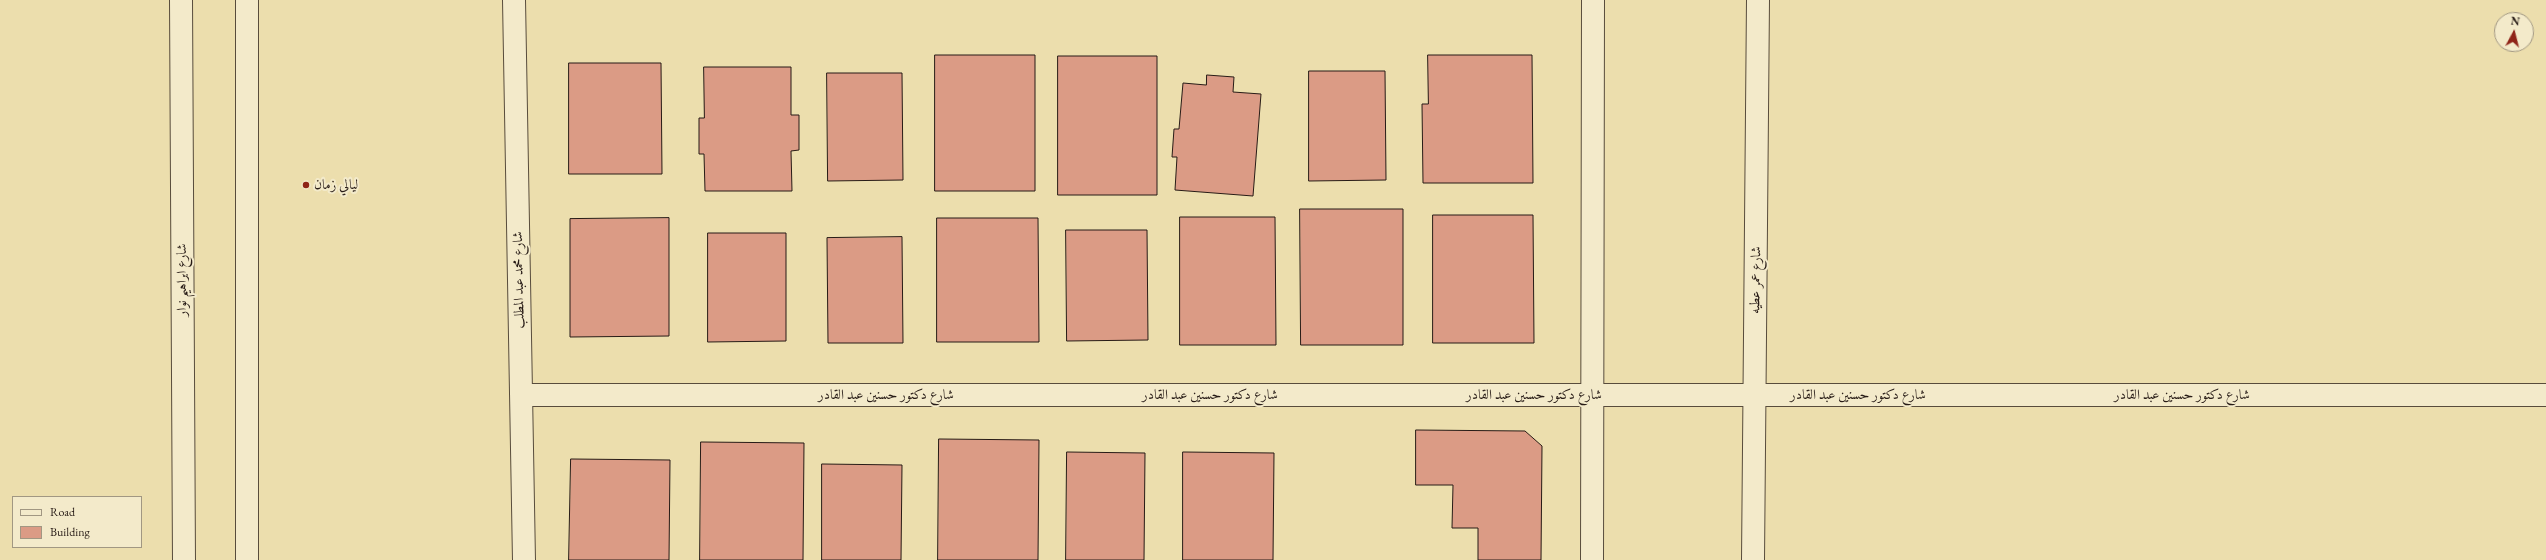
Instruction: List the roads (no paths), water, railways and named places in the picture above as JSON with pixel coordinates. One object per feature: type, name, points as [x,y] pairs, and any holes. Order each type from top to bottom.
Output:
[{"type":"street","name":"شارع ابراهيم نوار","points":[[181,0],[184,560]]},
{"type":"street","points":[[247,560],[248,0]]},
{"type":"street","name":"شارع محمد عبد المطلب","points":[[514,0],[524,560]]},
{"type":"street","points":[[1592,560],[1593,0]]},
{"type":"street","name":"شارع عمر عطيه","points":[[1753,560],[1758,0]]},
{"type":"street","name":"شارع دكتور حسنين عبد القادر","points":[[521,395],[2546,394]]},
{"type":"place","name":"ليالي زمان","points":[[306,185]]}]
